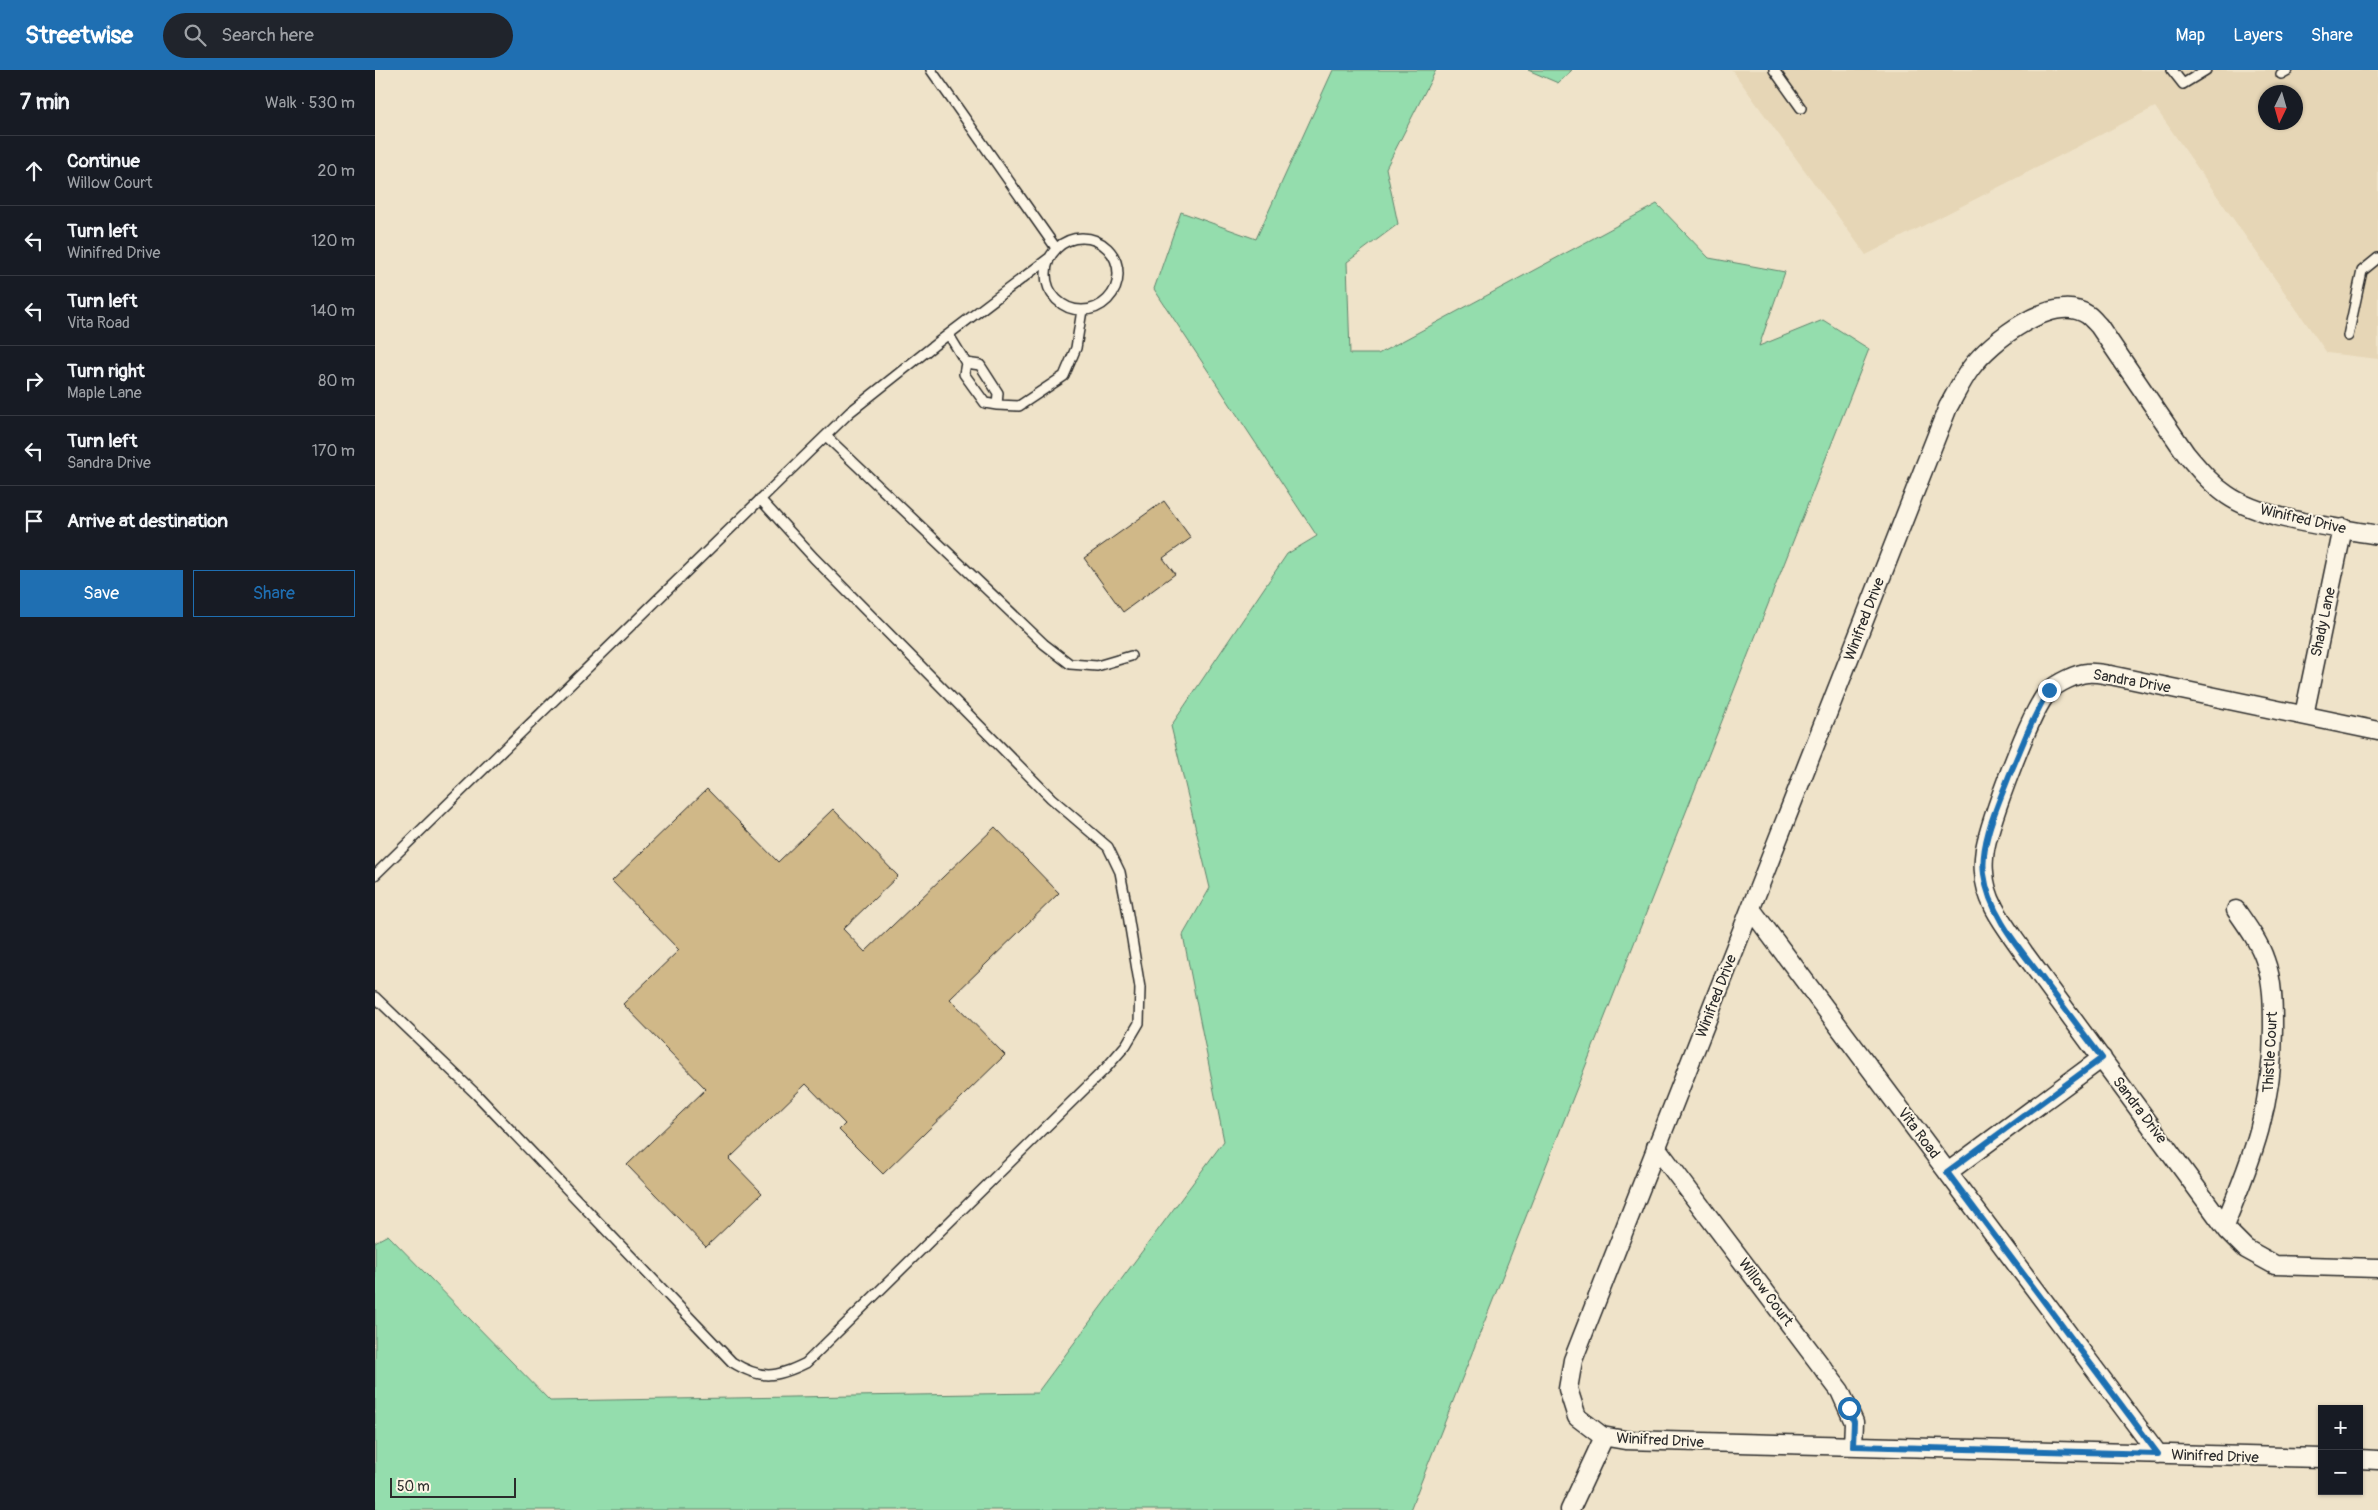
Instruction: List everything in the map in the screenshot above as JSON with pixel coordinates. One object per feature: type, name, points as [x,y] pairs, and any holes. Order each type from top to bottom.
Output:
[{"type":"street","name":"Winifred Drive","points":[[2318,1458],[1625,1440],[1604,1437],[1577,1417],[1568,1389],[1573,1360],[1947,407],[1970,368],[2000,339],[2035,317],[2054,311],[2072,310],[2087,315],[2099,326],[2186,454],[2214,485],[2229,496],[2256,510],[2378,536]]},
{"type":"street","name":"Shady Lane","points":[[2304,715],[2343,528]]},
{"type":"street","name":"Sandra Drive","points":[[2378,731],[2110,675],[2087,673],[2067,680],[2049,690],[2036,710],[1998,804],[1985,849],[1984,873],[1989,897],[1996,912],[2023,953],[2224,1226],[2246,1249],[2275,1265],[2378,1268]]},
{"type":"street","name":"Vita Road","points":[[1751,908],[2158,1454]]},
{"type":"street","name":"Thistle Court","points":[[2224,1226],[2244,1178],[2265,1112],[2273,1057],[2272,984],[2265,959],[2250,930],[2236,910]]},
{"type":"street","points":[[1947,1172],[2102,1058]]},
{"type":"street","name":"Willow Court","points":[[1657,1148],[1840,1391],[1854,1422],[1853,1446]]},
{"type":"street","points":[[1570,1510],[1604,1437]]},
{"type":"street","points":[[2363,1459],[2378,1460]]},
{"type":"lane","points":[[931,70],[1056,248]]},
{"type":"lane","points":[[1774,70],[1801,108]]},
{"type":"lane","points":[[2172,70],[2183,84],[2206,70]]},
{"type":"lane","points":[[375,875],[850,412],[1049,258],[1056,248],[1066,241],[1078,238],[1091,239],[1102,244],[1111,252],[1116,262],[1116,284],[1111,294],[1103,303],[1082,310],[1071,308],[1061,303],[1052,294],[1047,282],[1046,270],[1049,258]]},
{"type":"lane","points":[[2348,336],[2362,271],[2378,258]]},
{"type":"lane","points":[[949,335],[966,363],[964,374],[985,403],[1019,406],[1064,376],[1076,348],[1082,310]]},
{"type":"lane","points":[[966,363],[980,365],[998,393],[997,405]]},
{"type":"lane","points":[[826,436],[1044,644],[1070,664],[1097,666],[1131,656]]},
{"type":"lane","points":[[375,996],[477,1095],[732,1362],[750,1373],[771,1376],[793,1370],[806,1363],[1106,1068],[1125,1045],[1139,1022],[1140,988],[1120,872],[1108,847],[1051,798],[815,558],[760,499]]},
{"type":"shaded area","points":[[1732,70],[2378,70],[2378,359],[2327,353],[2155,107],[1866,255]]},
{"type":"green space","points":[[1333,70],[1436,70],[1386,168],[1398,224],[1347,262],[1350,354],[1378,354],[1657,204],[1709,258],[1785,272],[1759,346],[1823,320],[1869,349],[1410,1510],[375,1510],[375,1242],[388,1235],[550,1401],[1037,1393],[1224,1141],[1183,935],[1210,888],[1171,726],[1287,554],[1317,536],[1154,289],[1181,212],[1256,239]]},
{"type":"green space","points":[[1528,70],[1572,70],[1558,83]]},
{"type":"building","points":[[1164,501],[1191,538],[1163,558],[1175,574],[1123,612],[1084,558]]},
{"type":"building","points":[[707,789],[778,862],[833,809],[898,876],[843,929],[865,952],[995,827],[1059,893],[950,999],[1005,1055],[883,1174],[839,1130],[845,1124],[806,1084],[729,1159],[762,1193],[706,1247],[627,1165],[706,1089],[623,1004],[679,950],[612,881]]},
{"type":"route","points":[[1849,1408],[1854,1422],[1853,1446],[2158,1454],[1947,1172],[2102,1058],[2023,953],[1996,912],[1989,897],[1984,873],[1985,849],[1998,804],[2036,710],[2049,690]]}]
